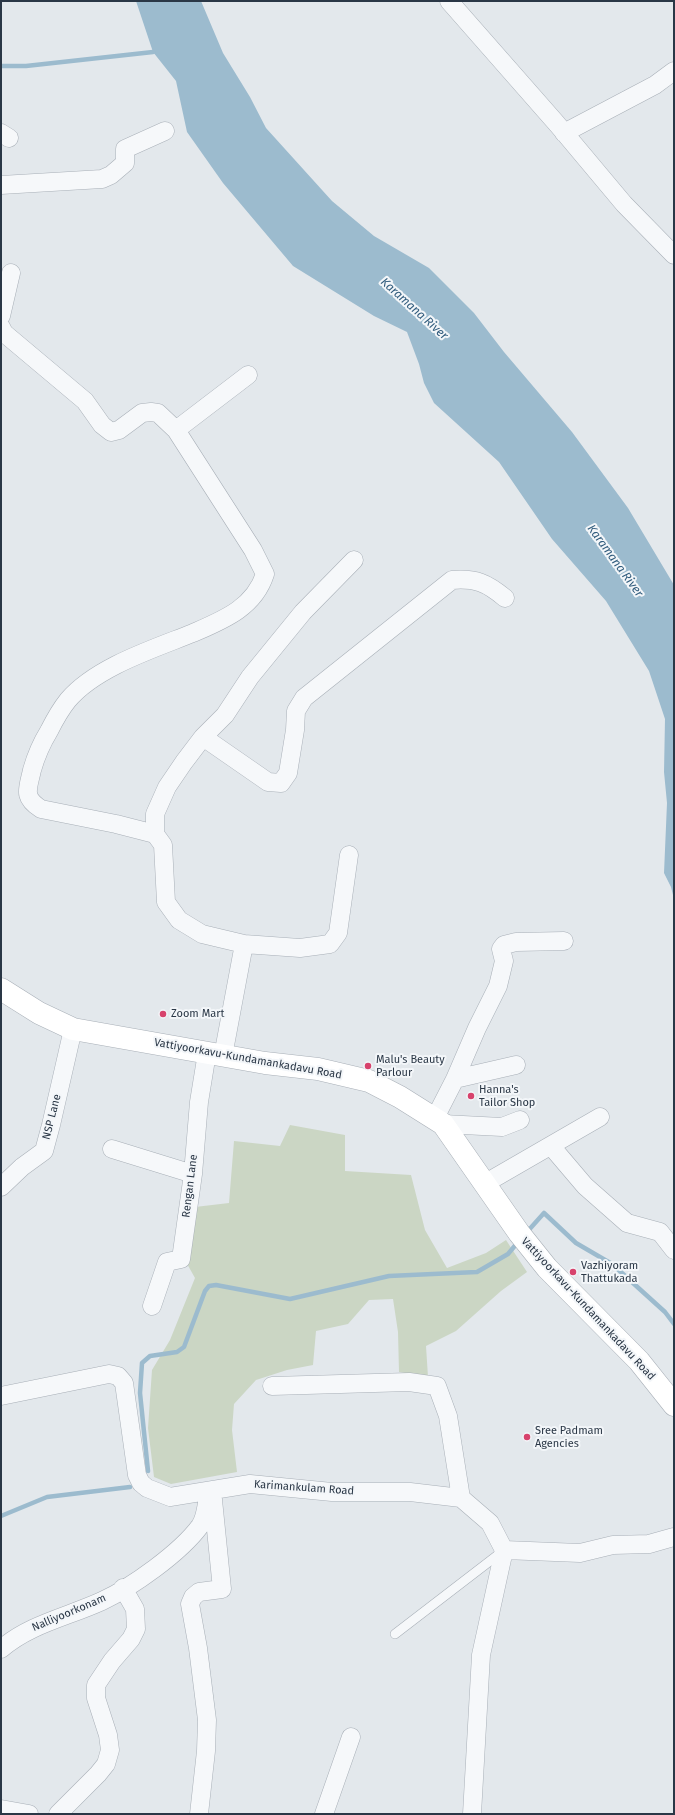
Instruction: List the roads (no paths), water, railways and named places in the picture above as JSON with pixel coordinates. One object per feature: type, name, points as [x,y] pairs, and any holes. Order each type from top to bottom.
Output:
[{"type":"street","points":[[449,1],[624,204],[674,255]]},
{"type":"street","points":[[564,133],[655,85],[674,71]]},
{"type":"street","points":[[1,184],[102,179],[111,175],[125,163],[125,149],[165,131]]},
{"type":"street","points":[[1,316],[11,273]]},
{"type":"street","points":[[1,327],[4,334],[85,401],[102,425],[111,432],[119,430],[142,413],[158,413],[176,430],[252,550],[265,574],[261,587],[252,599],[227,619],[137,656],[98,676],[82,687],[68,700],[40,747],[27,793],[31,803],[41,810],[116,824],[155,834]]},
{"type":"street","points":[[176,430],[248,375]]},
{"type":"street","points":[[349,855],[338,933],[330,944],[300,948],[244,944],[202,934],[179,920],[166,902],[163,846],[155,834],[155,814],[167,787],[203,737],[225,715],[250,677],[303,612],[354,560]]},
{"type":"street","points":[[203,737],[268,782],[281,783],[288,773],[295,730],[296,710],[304,698],[452,580],[469,579],[491,587],[505,598]]},
{"type":"street","points":[[520,1120],[502,1127],[439,1121],[477,1028],[498,986],[504,961],[501,949],[504,945],[516,942],[564,941]]},
{"type":"street","name":"Rengan Lane","points":[[152,1306],[167,1262],[181,1259],[193,1174],[199,1102],[215,1054],[244,944]]},
{"type":"street","name":"Vattiyoorkavu-Kundamankadavu Road","points":[[1,989],[39,1013],[73,1029],[265,1063],[318,1069],[369,1081],[400,1097],[439,1121],[523,1238],[547,1268],[639,1361],[674,1405]]},
{"type":"street","name":"NSP Lane","points":[[1,1187],[22,1167],[44,1151],[73,1029]]},
{"type":"street","points":[[455,1079],[516,1065]]},
{"type":"street","points":[[484,1184],[600,1117]]},
{"type":"street","points":[[551,1146],[585,1186],[627,1223],[660,1232],[674,1250]]},
{"type":"street","points":[[112,1149],[193,1174]]},
{"type":"street","name":"Karimankulam Road","points":[[1,1396],[109,1374],[118,1376],[124,1383],[137,1475],[141,1483],[147,1488],[170,1497],[250,1484],[332,1492],[410,1492],[461,1498]]},
{"type":"street","points":[[272,1386],[409,1382],[437,1386],[448,1416],[461,1498],[490,1523],[504,1550],[481,1654],[472,1814]]},
{"type":"street","points":[[199,1814],[206,1751],[206,1720],[198,1648],[190,1604],[193,1597],[199,1592],[222,1588],[212,1490]]},
{"type":"street","name":"Nalliyoorkonam","points":[[1,1649],[14,1638],[46,1622],[102,1601],[124,1588],[162,1561],[200,1525],[205,1516],[208,1498],[212,1490]]},
{"type":"street","points":[[504,1550],[580,1553],[613,1545],[649,1544],[674,1537]]},
{"type":"street","points":[[58,1814],[106,1764],[110,1750],[108,1735],[96,1698],[96,1685],[112,1661],[131,1639],[136,1629],[135,1610],[124,1588]]},
{"type":"street","points":[[324,1814],[352,1737]]},
{"type":"street","points":[[1,1809],[28,1814]]},
{"type":"lane","points":[[395,1634],[504,1550]]},
{"type":"water","name":"Karamana River","points":[[136,1],[201,1],[223,53],[250,97],[266,128],[332,201],[374,236],[429,268],[474,313],[504,352],[572,432],[628,508],[674,585],[674,899],[671,887],[664,873],[667,803],[664,772],[665,719],[649,671],[606,601],[552,539],[499,462],[434,403],[424,383],[419,364],[407,332],[374,316],[293,266],[223,183],[187,132],[176,81],[153,52]]},
{"type":"waterway","points":[[1,66],[26,66],[153,52]]},
{"type":"waterway","points":[[527,1232],[544,1213],[576,1243],[612,1264],[665,1312],[674,1324]]},
{"type":"waterway","points":[[148,1471],[140,1393],[142,1363],[150,1356],[177,1352],[184,1347],[205,1291],[209,1286],[216,1285],[290,1299],[389,1276],[477,1272],[508,1254],[518,1242]]},
{"type":"waterway","points":[[1,1516],[47,1497],[130,1487]]},
{"type":"place","name":"Zoom Mart","points":[[163,1014]]},
{"type":"place","name":"Malu's Beauty Parlour","points":[[368,1066]]},
{"type":"place","name":"Hanna's Tailor Shop","points":[[471,1096]]},
{"type":"place","name":"Vazhiyoram Thattukada","points":[[573,1272]]},
{"type":"place","name":"Sree Padmam Agencies","points":[[527,1437]]}]
